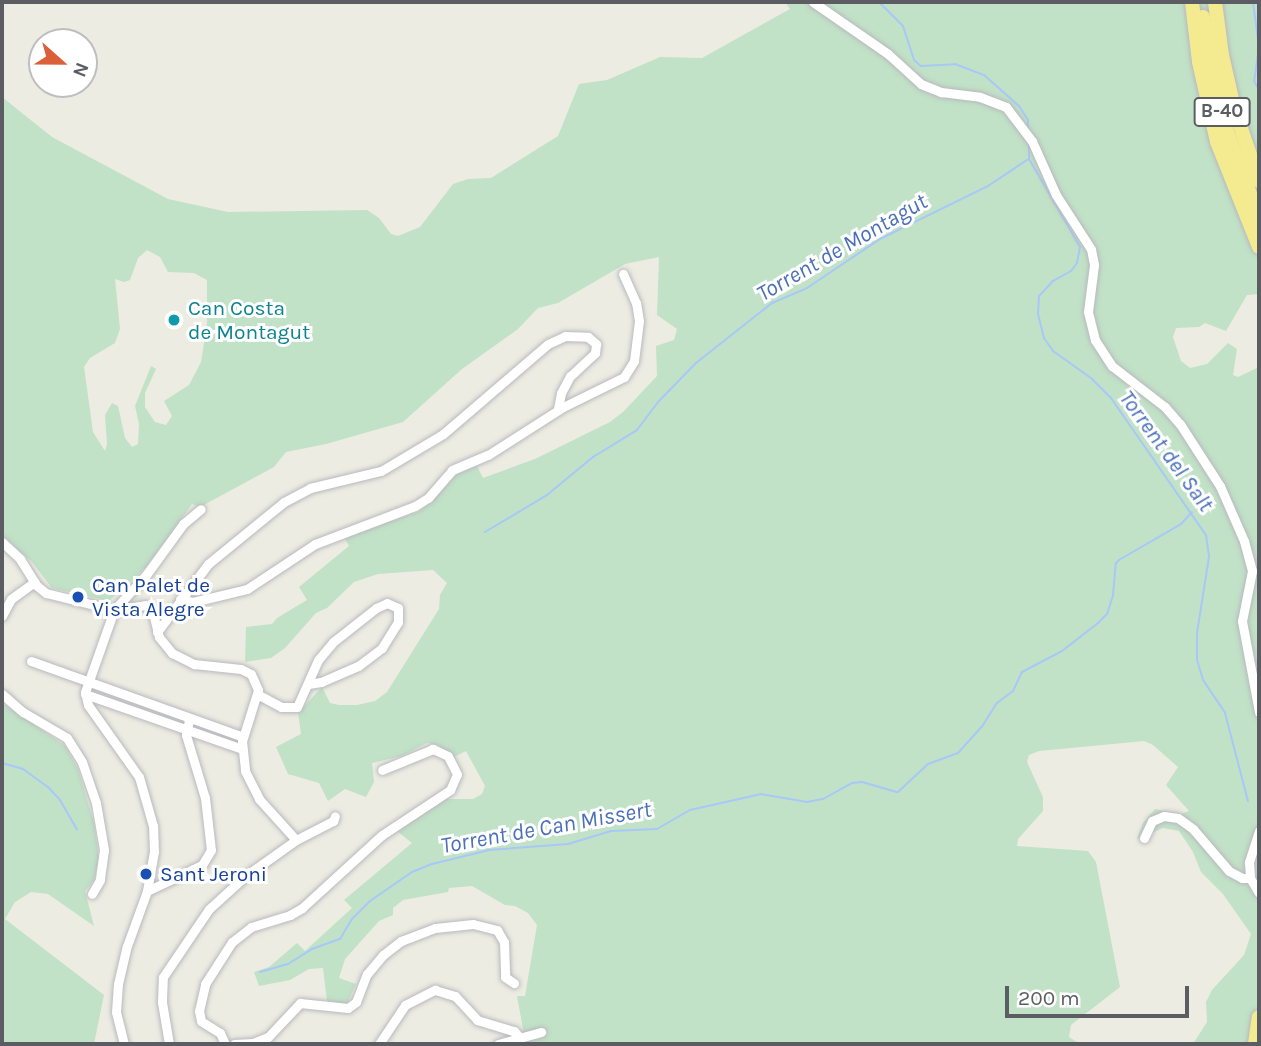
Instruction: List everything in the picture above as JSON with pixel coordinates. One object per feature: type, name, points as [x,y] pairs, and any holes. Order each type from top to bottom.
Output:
[{"type":"highway","points":[[1192,2],[1199,62],[1217,142],[1259,247]]},
{"type":"highway","name":"B-40","points":[[1201,2],[1211,67],[1223,116],[1259,218]]},
{"type":"highway","name":"B-40","points":[[1215,2],[1231,95],[1259,181]]},
{"type":"highway","points":[[1255,1044],[1259,1017]]},
{"type":"street","points":[[813,2],[888,54],[922,84],[942,92],[980,97],[1006,107],[1032,141],[1056,195],[1091,249],[1094,265],[1088,312],[1095,341],[1112,366],[1165,407],[1180,424],[1220,486],[1249,551],[1252,571],[1242,621],[1259,712]]},
{"type":"street","points":[[180,599],[193,602],[247,589],[315,544],[415,506],[428,498],[452,470],[488,455],[558,410],[624,377],[632,368],[638,312],[624,274]]},
{"type":"street","points":[[157,632],[180,599],[225,548],[298,493],[381,471],[443,434],[548,344],[565,336],[588,337],[596,344],[595,353],[570,376],[561,393],[558,410]]},
{"type":"street","points":[[124,1044],[116,1012],[118,985],[127,946],[147,891],[154,836],[143,787],[135,770],[88,705],[85,694],[87,681],[114,610],[146,575],[183,524],[201,509]]},
{"type":"street","points":[[2,542],[20,559],[34,582],[52,595],[114,610],[149,607],[162,643],[180,658],[194,664],[247,671],[257,683],[257,694],[243,737],[242,749],[251,787],[296,840]]},
{"type":"street","points":[[2,617],[16,593],[34,582]]},
{"type":"street","points":[[257,694],[272,704],[292,709],[301,702],[308,684],[318,660],[345,631],[382,604],[391,604],[398,608],[398,622],[382,648],[358,666],[321,682],[308,684]]},
{"type":"street","points":[[31,661],[243,737]]},
{"type":"street","points":[[2,694],[23,712],[67,738],[77,751],[90,782],[104,839],[102,872],[92,894]]},
{"type":"street","points":[[85,694],[242,749]]},
{"type":"street","points":[[147,891],[202,864],[211,850],[205,798],[186,729],[189,719]]},
{"type":"street","points":[[225,1044],[220,1033],[201,1021],[199,1011],[205,984],[232,942],[251,927],[290,915],[302,908],[382,835],[450,790],[457,774],[448,756],[433,749],[424,751],[401,765],[382,770]]},
{"type":"street","points":[[169,1044],[164,1028],[161,994],[163,977],[169,967],[218,900],[296,840],[333,821],[335,816]]},
{"type":"street","points":[[1143,838],[1152,821],[1164,817],[1178,818],[1193,830],[1229,871],[1242,878],[1250,878]]},
{"type":"street","points":[[1259,831],[1249,862],[1250,878],[1259,893]]},
{"type":"street","points":[[234,1044],[253,1043],[268,1037],[300,1003],[348,1008],[356,1002],[367,974],[383,954],[413,936],[448,925],[483,925],[500,932],[504,942],[505,977],[514,983]]},
{"type":"street","points":[[379,1044],[404,1006],[435,990],[455,996],[477,1020],[514,1031],[520,1038]]},
{"type":"street","points":[[498,1044],[541,1032]]},
{"type":"green space","points":[[785,2],[1259,2],[1259,294],[1247,295],[1226,331],[1205,323],[1199,327],[1176,328],[1173,337],[1181,361],[1190,368],[1207,364],[1228,343],[1237,349],[1233,375],[1238,377],[1259,367],[1259,1044],[1193,1044],[1207,1022],[1206,1002],[1212,990],[1244,955],[1251,934],[1223,894],[1201,872],[1193,852],[1179,831],[1163,828],[1137,839],[1143,823],[1155,809],[1181,814],[1189,811],[1166,785],[1178,767],[1153,745],[1144,741],[1039,751],[1029,755],[1027,762],[1043,797],[1043,811],[1018,839],[1017,846],[1088,851],[1096,862],[1120,987],[1071,1025],[1069,1037],[1080,1044],[513,1044],[525,1040],[517,996],[525,996],[537,925],[528,913],[515,906],[505,905],[472,886],[449,888],[448,892],[403,900],[393,908],[393,915],[379,921],[345,959],[339,978],[356,984],[348,1002],[343,1005],[327,1001],[323,968],[309,969],[290,980],[259,986],[254,972],[269,967],[297,943],[305,951],[352,908],[344,900],[412,843],[397,831],[446,799],[473,799],[482,794],[485,786],[466,751],[454,757],[438,745],[427,743],[402,756],[372,763],[374,782],[366,797],[345,789],[328,801],[319,783],[288,774],[276,747],[301,734],[298,713],[322,687],[330,703],[339,705],[375,701],[387,692],[439,609],[440,595],[447,583],[433,570],[378,574],[354,582],[327,608],[316,613],[285,648],[271,658],[245,662],[246,627],[272,624],[277,618],[307,600],[299,587],[349,546],[344,537],[418,512],[433,501],[449,479],[466,470],[477,466],[483,478],[535,459],[610,422],[623,412],[657,376],[656,346],[674,340],[677,329],[657,315],[659,257],[625,264],[558,303],[538,308],[518,329],[462,369],[403,422],[326,444],[286,452],[274,467],[200,507],[192,504],[146,567],[109,601],[52,588],[32,562],[2,535],[2,97],[52,137],[168,199],[228,212],[367,210],[379,218],[391,234],[398,236],[420,227],[453,184],[468,179],[491,178],[558,136],[579,84],[607,80],[660,57],[702,58],[790,9]],"holes":[[[147,250],[160,257],[168,272],[194,273],[207,280],[207,324],[201,362],[189,385],[164,401],[172,416],[166,425],[155,422],[145,407],[145,393],[156,369],[151,366],[135,406],[139,424],[138,444],[132,447],[125,438],[118,406],[112,403],[105,415],[105,451],[93,432],[84,367],[90,358],[115,343],[120,329],[115,279],[124,282],[130,280],[138,258]]]},
{"type":"green space","points":[[2,703],[65,746],[78,769],[94,823],[99,861],[94,880],[85,891],[94,926],[48,894],[31,892],[15,902],[5,919],[104,995],[94,1044],[2,1044]]},
{"type":"waterway","name":"Torrent del Salt","points":[[879,2],[903,26],[914,60],[921,66],[955,64],[984,75],[1019,106],[1028,120],[1028,130]]},
{"type":"waterway","points":[[1253,2],[1259,47],[1254,81],[1259,90]]},
{"type":"waterway","name":"Torrent del Salt","points":[[1029,142],[1029,159],[1080,247],[1077,263],[1071,271],[1053,281],[1039,296],[1038,314],[1044,338],[1053,351],[1091,378],[1111,398],[1206,535],[1209,557],[1197,633],[1197,660],[1203,680],[1225,713],[1248,801]]},
{"type":"waterway","name":"Torrent de Montagut","points":[[485,532],[547,495],[593,457],[637,430],[659,401],[696,363],[772,303],[807,288],[880,239],[988,186],[1027,160]]},
{"type":"waterway","name":"Torrent de Can Missert","points":[[260,972],[288,964],[312,949],[340,939],[352,919],[370,901],[412,872],[432,864],[489,850],[568,844],[611,831],[657,829],[690,810],[761,794],[807,802],[823,799],[852,783],[862,782],[898,792],[928,764],[958,753],[983,725],[997,703],[1013,691],[1022,672],[1062,651],[1107,614],[1113,595],[1116,563],[1119,560],[1181,524],[1192,512]]},
{"type":"waterway","points":[[2,763],[23,769],[48,787],[60,800],[77,829]]},
{"type":"place","name":"Can Costa de Montagut","points":[[174,320]]},
{"type":"place","name":"Can Palet de Vista Alegre","points":[[78,597]]},
{"type":"place","name":"Sant Jeroni","points":[[146,874]]}]
